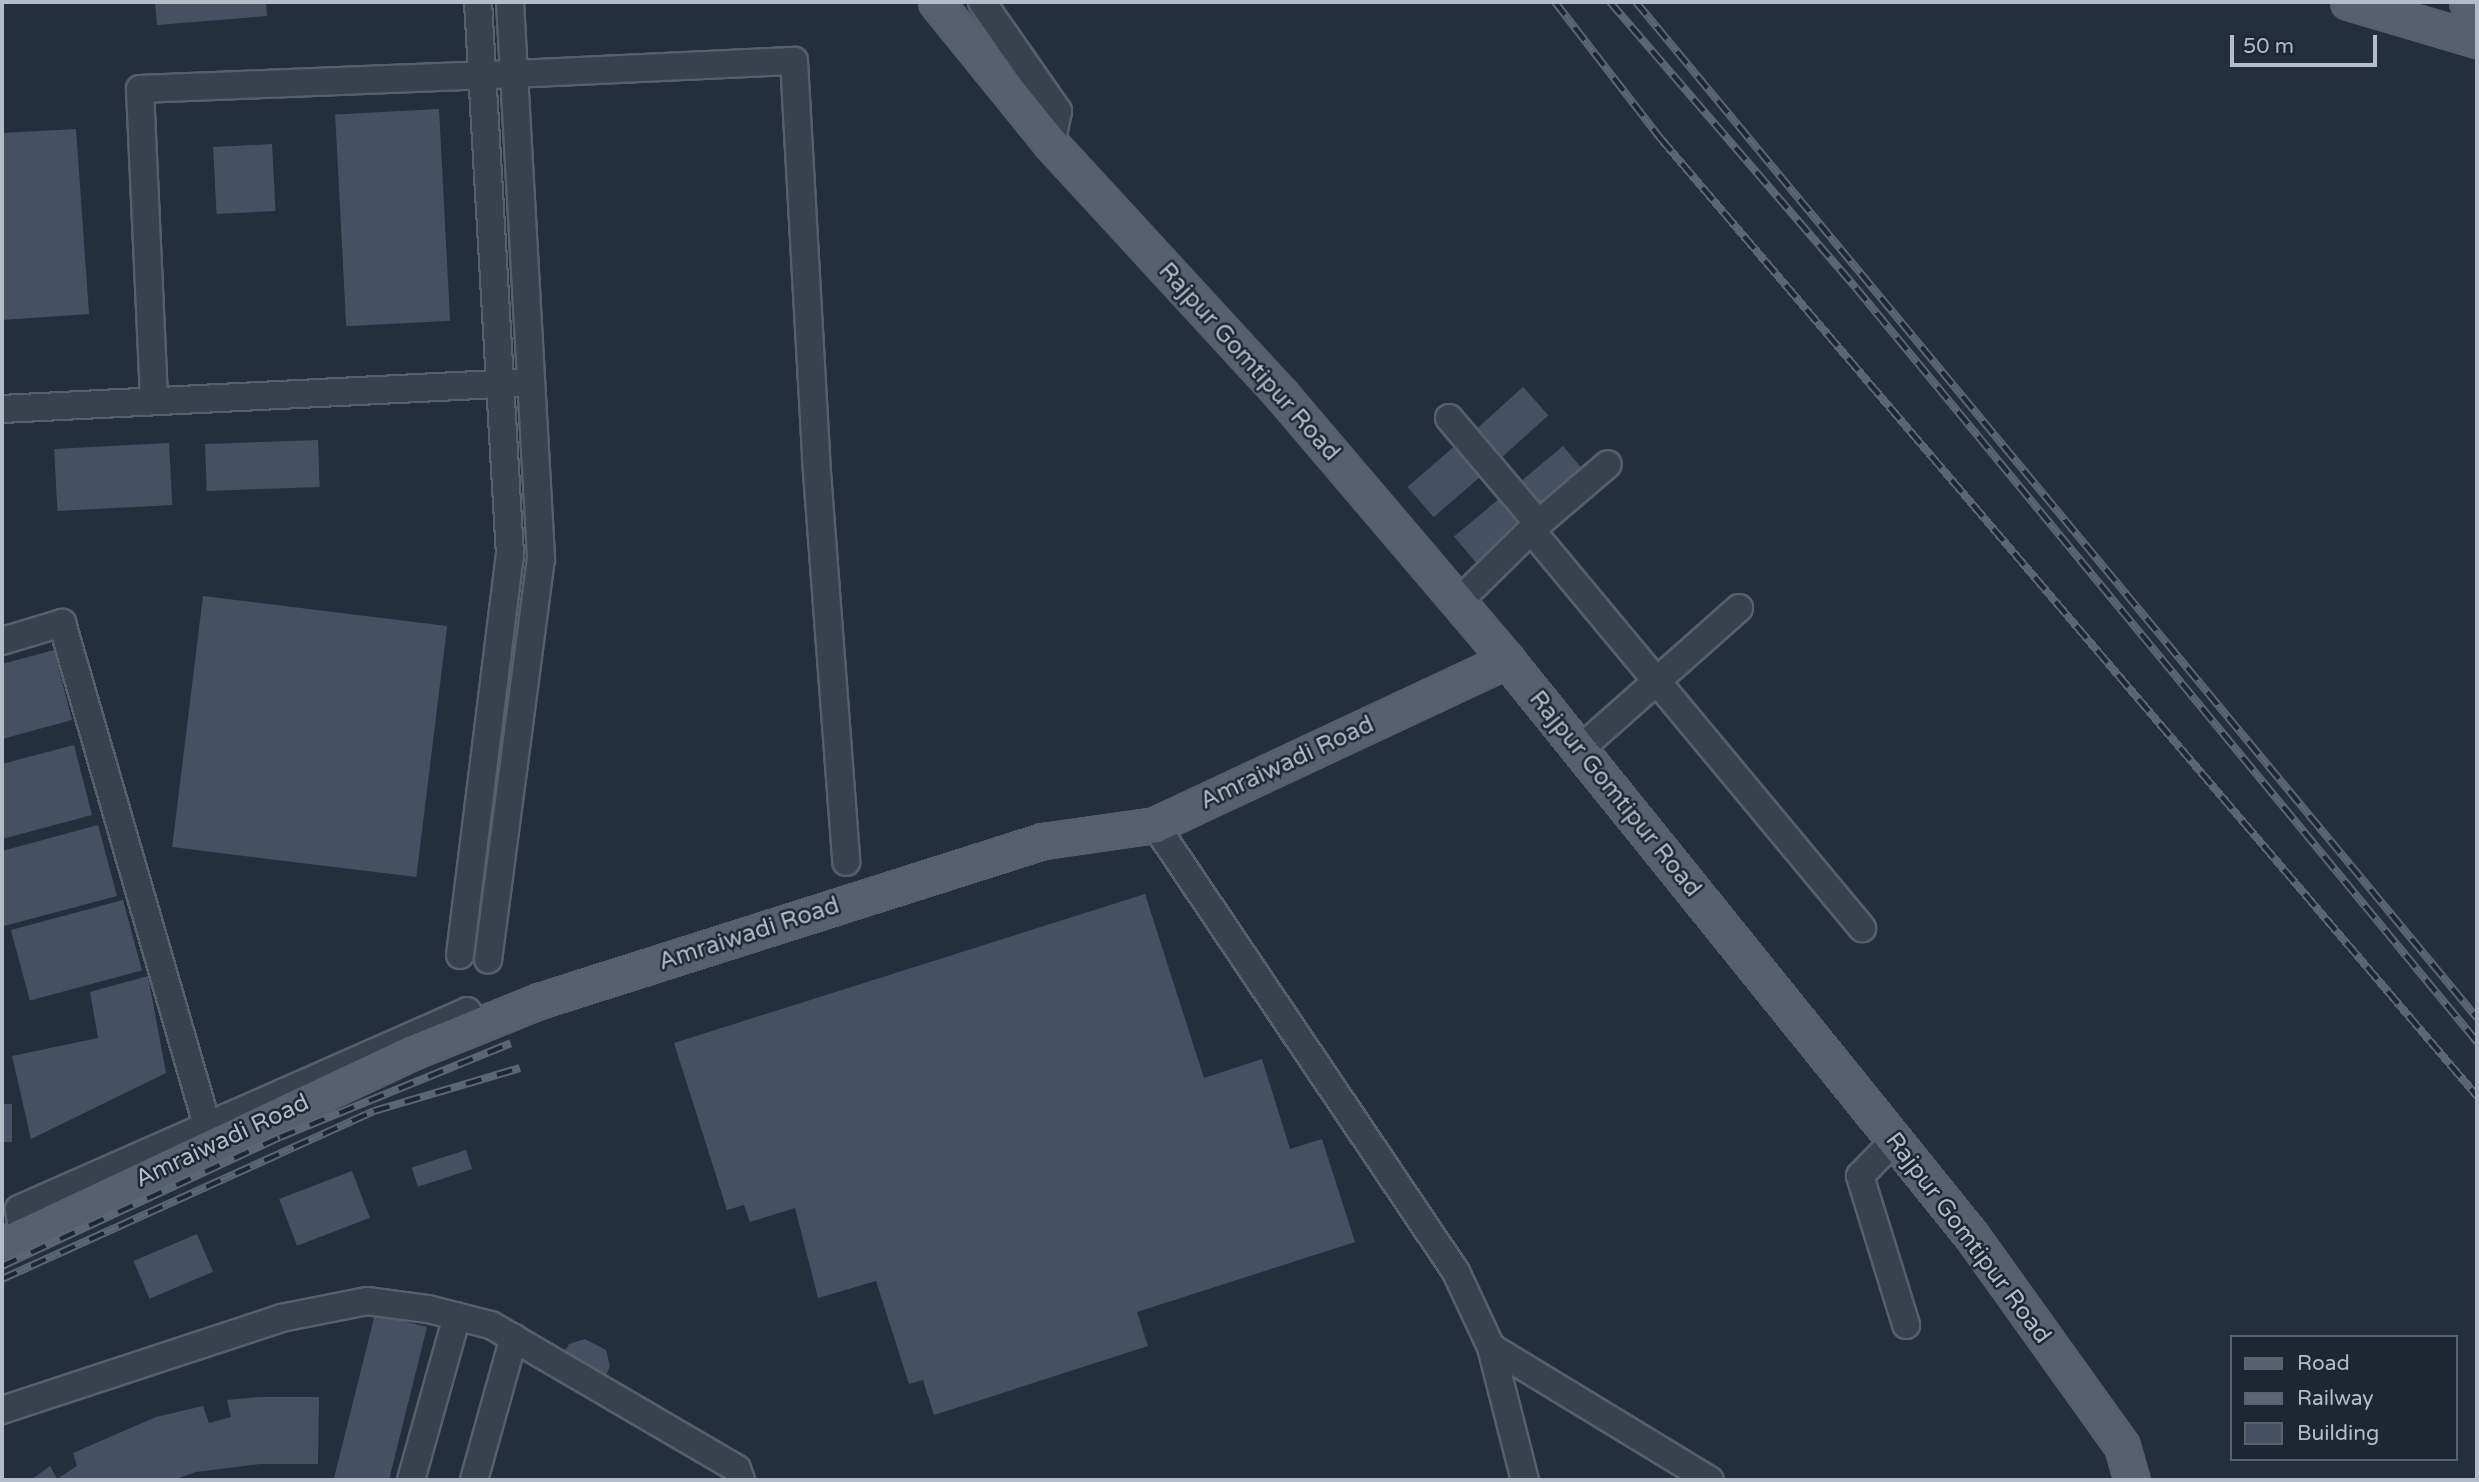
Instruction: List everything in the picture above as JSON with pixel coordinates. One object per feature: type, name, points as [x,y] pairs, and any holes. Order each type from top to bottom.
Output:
[{"type":"main road","points":[[936,2],[1051,144]]},
{"type":"main road","points":[[961,2],[1028,97],[1051,144]]},
{"type":"main road","points":[[2348,2],[2477,40]]},
{"type":"main road","points":[[2382,11],[2430,2],[2477,34]]},
{"type":"main road","points":[[2467,2],[2477,6]]},
{"type":"main road","name":"Rajpur Gomtipur Road","points":[[1051,144],[1281,394],[1507,660],[1971,1235],[2122,1446],[2132,1480]]},
{"type":"main road","name":"Amraiwadi Road","points":[[12,1240],[477,1026],[539,1001],[1043,841],[1155,825],[1507,660]]},
{"type":"street","points":[[460,955],[510,555],[478,2]]},
{"type":"street","points":[[488,960],[541,558],[510,2]]},
{"type":"street","points":[[982,2],[1058,111],[1051,144]]},
{"type":"street","points":[[154,398],[140,89],[794,61],[817,473],[846,862]]},
{"type":"street","points":[[2,408],[154,398],[533,382]]},
{"type":"street","points":[[1449,418],[1861,928]]},
{"type":"street","points":[[1458,601],[1535,527],[1608,464]]},
{"type":"street","points":[[1579,750],[1739,608]]},
{"type":"street","points":[[2,640],[62,623],[208,1125]]},
{"type":"street","points":[[1155,825],[1456,1272],[1491,1348],[1525,1480]]},
{"type":"street","points":[[464,927],[491,932]]},
{"type":"street","points":[[12,1240],[19,1209],[467,1011],[477,1026]]},
{"type":"street","points":[[1895,1140],[1860,1176],[1906,1325]]},
{"type":"street","points":[[2,1410],[155,1356],[337,1306],[367,1301],[457,1316],[514,1337],[737,1469],[741,1480]]},
{"type":"street","points":[[411,1480],[457,1316]]},
{"type":"street","points":[[474,1480],[514,1337]]},
{"type":"street","points":[[1491,1348],[1710,1480]]},
{"type":"building","points":[[155,2],[266,2],[267,16],[157,25]]},
{"type":"building","points":[[439,109],[450,321],[346,326],[335,114]]},
{"type":"building","points":[[76,129],[89,314],[2,320],[2,133]]},
{"type":"building","points":[[272,144],[276,211],[217,214],[213,147]]},
{"type":"building","points":[[1523,387],[1548,415],[1498,461],[1472,433]]},
{"type":"building","points":[[318,440],[320,487],[207,491],[205,444]]},
{"type":"building","points":[[169,443],[172,505],[57,511],[54,449]]},
{"type":"building","points":[[1458,443],[1484,473],[1434,517],[1407,487]]},
{"type":"building","points":[[1563,446],[1588,476],[1542,514],[1517,485]]},
{"type":"building","points":[[1500,498],[1526,529],[1480,567],[1454,537]]},
{"type":"building","points":[[203,596],[447,626],[416,877],[172,847]]},
{"type":"building","points":[[54,650],[72,720],[2,739],[2,664]]},
{"type":"building","points":[[74,745],[92,815],[2,839],[2,764]]},
{"type":"building","points":[[98,825],[117,896],[4,926],[2,851]]},
{"type":"building","points":[[1145,894],[1204,1078],[1262,1059],[1290,1149],[1322,1139],[1355,1242],[1137,1312],[1148,1346],[934,1415],[923,1380],[909,1384],[876,1281],[818,1298],[795,1208],[750,1222],[744,1205],[727,1210],[674,1043]]},
{"type":"building","points":[[123,900],[142,971],[30,1001],[11,930]]},
{"type":"building","points":[[148,976],[166,1073],[31,1139],[12,1056],[98,1038],[90,992]]},
{"type":"building","points":[[2,1104],[12,1104],[12,1142],[2,1142]]},
{"type":"building","points":[[466,1150],[472,1169],[418,1187],[412,1168]]},
{"type":"building","points":[[352,1171],[370,1218],[297,1246],[279,1199]]},
{"type":"building","points":[[197,1234],[213,1272],[150,1299],[133,1261]]},
{"type":"building","points":[[375,1314],[427,1327],[389,1480],[342,1480],[334,1478]]},
{"type":"building","points":[[585,1339],[606,1350],[610,1366],[604,1380],[560,1359],[569,1344]]},
{"type":"building","points":[[319,1397],[318,1464],[260,1464],[196,1472],[173,1480],[31,1480],[50,1466],[57,1479],[77,1466],[73,1453],[156,1417],[203,1406],[209,1423],[231,1417],[227,1400]]},
{"type":"railway","points":[[1555,2],[1661,139],[2477,1096]]},
{"type":"railway","points":[[1610,2],[1856,288],[2477,1042]]},
{"type":"railway","points":[[1636,2],[2477,1018]]},
{"type":"railway","points":[[2,1266],[280,1137],[511,1043]]},
{"type":"railway","points":[[2,1279],[374,1111],[520,1068]]}]
